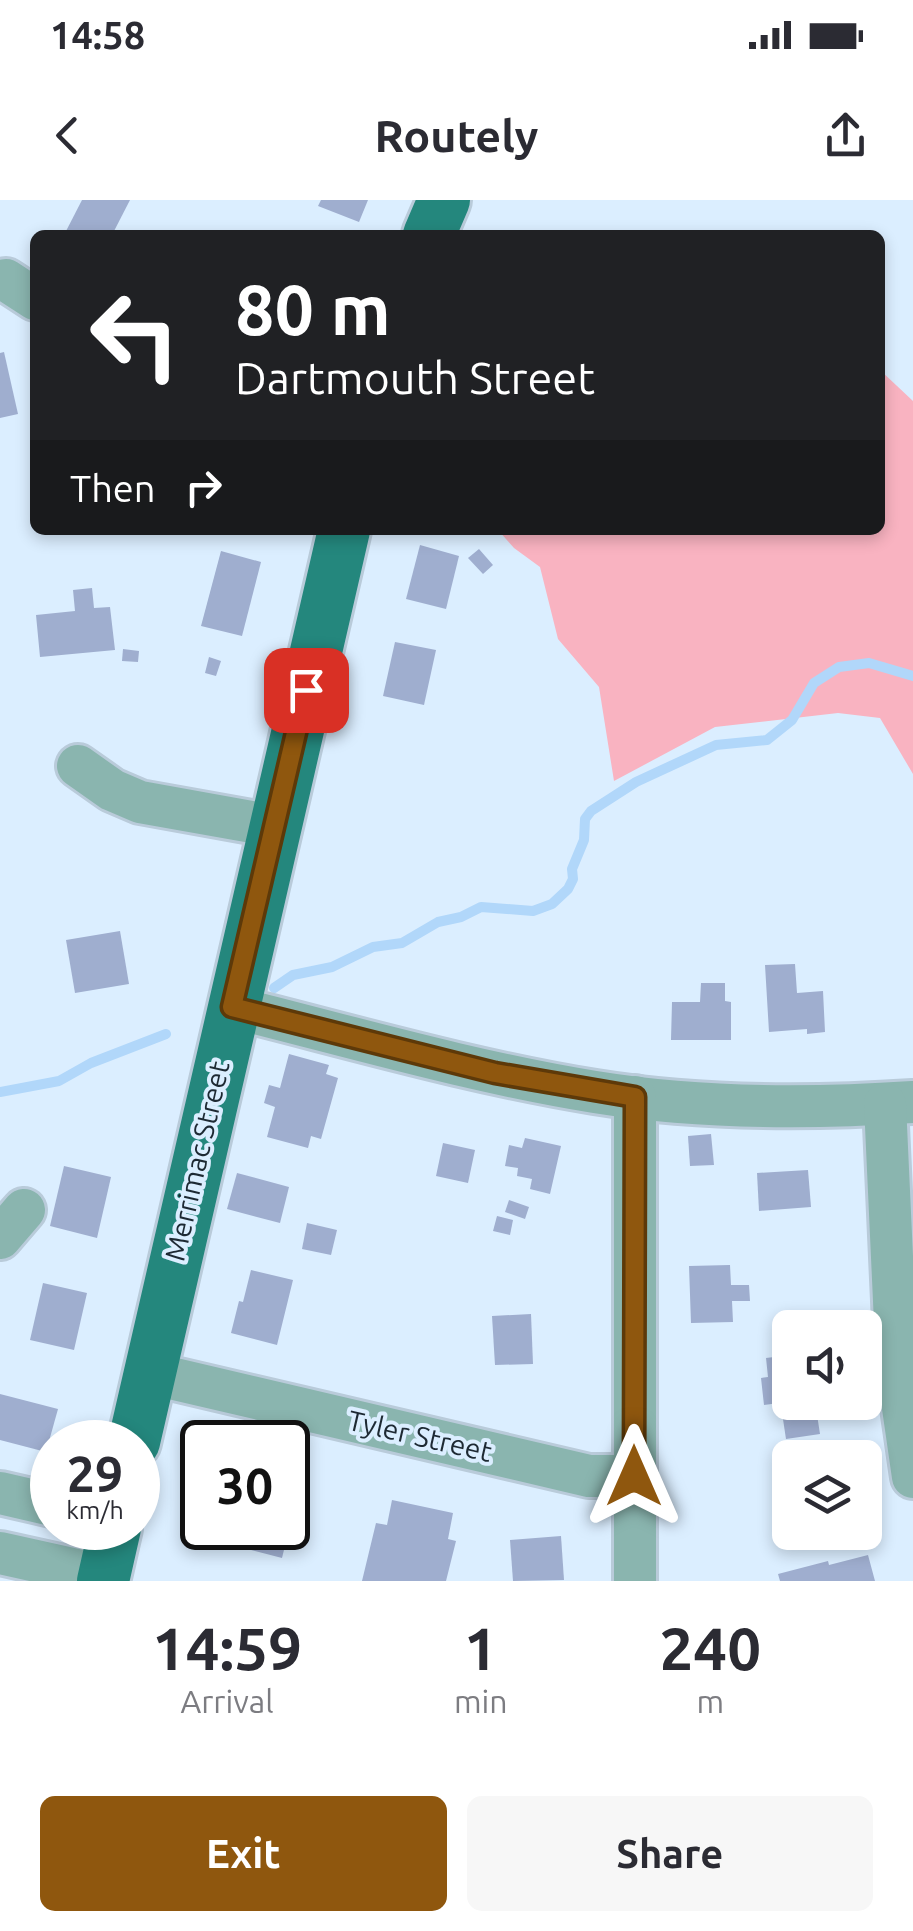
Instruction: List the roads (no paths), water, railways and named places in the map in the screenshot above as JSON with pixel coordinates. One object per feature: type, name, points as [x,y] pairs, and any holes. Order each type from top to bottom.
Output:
[{"type":"main road","points":[[431,230],[444,200]]},
{"type":"main road","name":"Merrimac Street","points":[[139,1420],[343,535]]},
{"type":"street","points":[[78,766],[112,790],[140,802],[274,826]]},
{"type":"street","points":[[232,1007],[495,1073],[635,1097],[788,1107],[899,1103],[897,1366],[913,1477]]},
{"type":"street","points":[[635,1097],[635,1581]]},
{"type":"street","name":"Tyler Street","points":[[150,1372],[589,1476],[634,1476]]},
{"type":"street","points":[[0,1492],[30,1499]]},
{"type":"street","points":[[0,1554],[107,1561]]},
{"type":"waterway","points":[[274,988],[293,975],[332,967],[373,947],[402,943],[438,922],[481,907],[533,911],[552,904],[573,879],[572,869],[584,840],[585,819],[636,782],[716,745],[767,740],[792,720],[814,683],[839,667],[869,663],[913,676]]},
{"type":"waterway","points":[[0,1092],[59,1081],[91,1063],[166,1034]]}]
